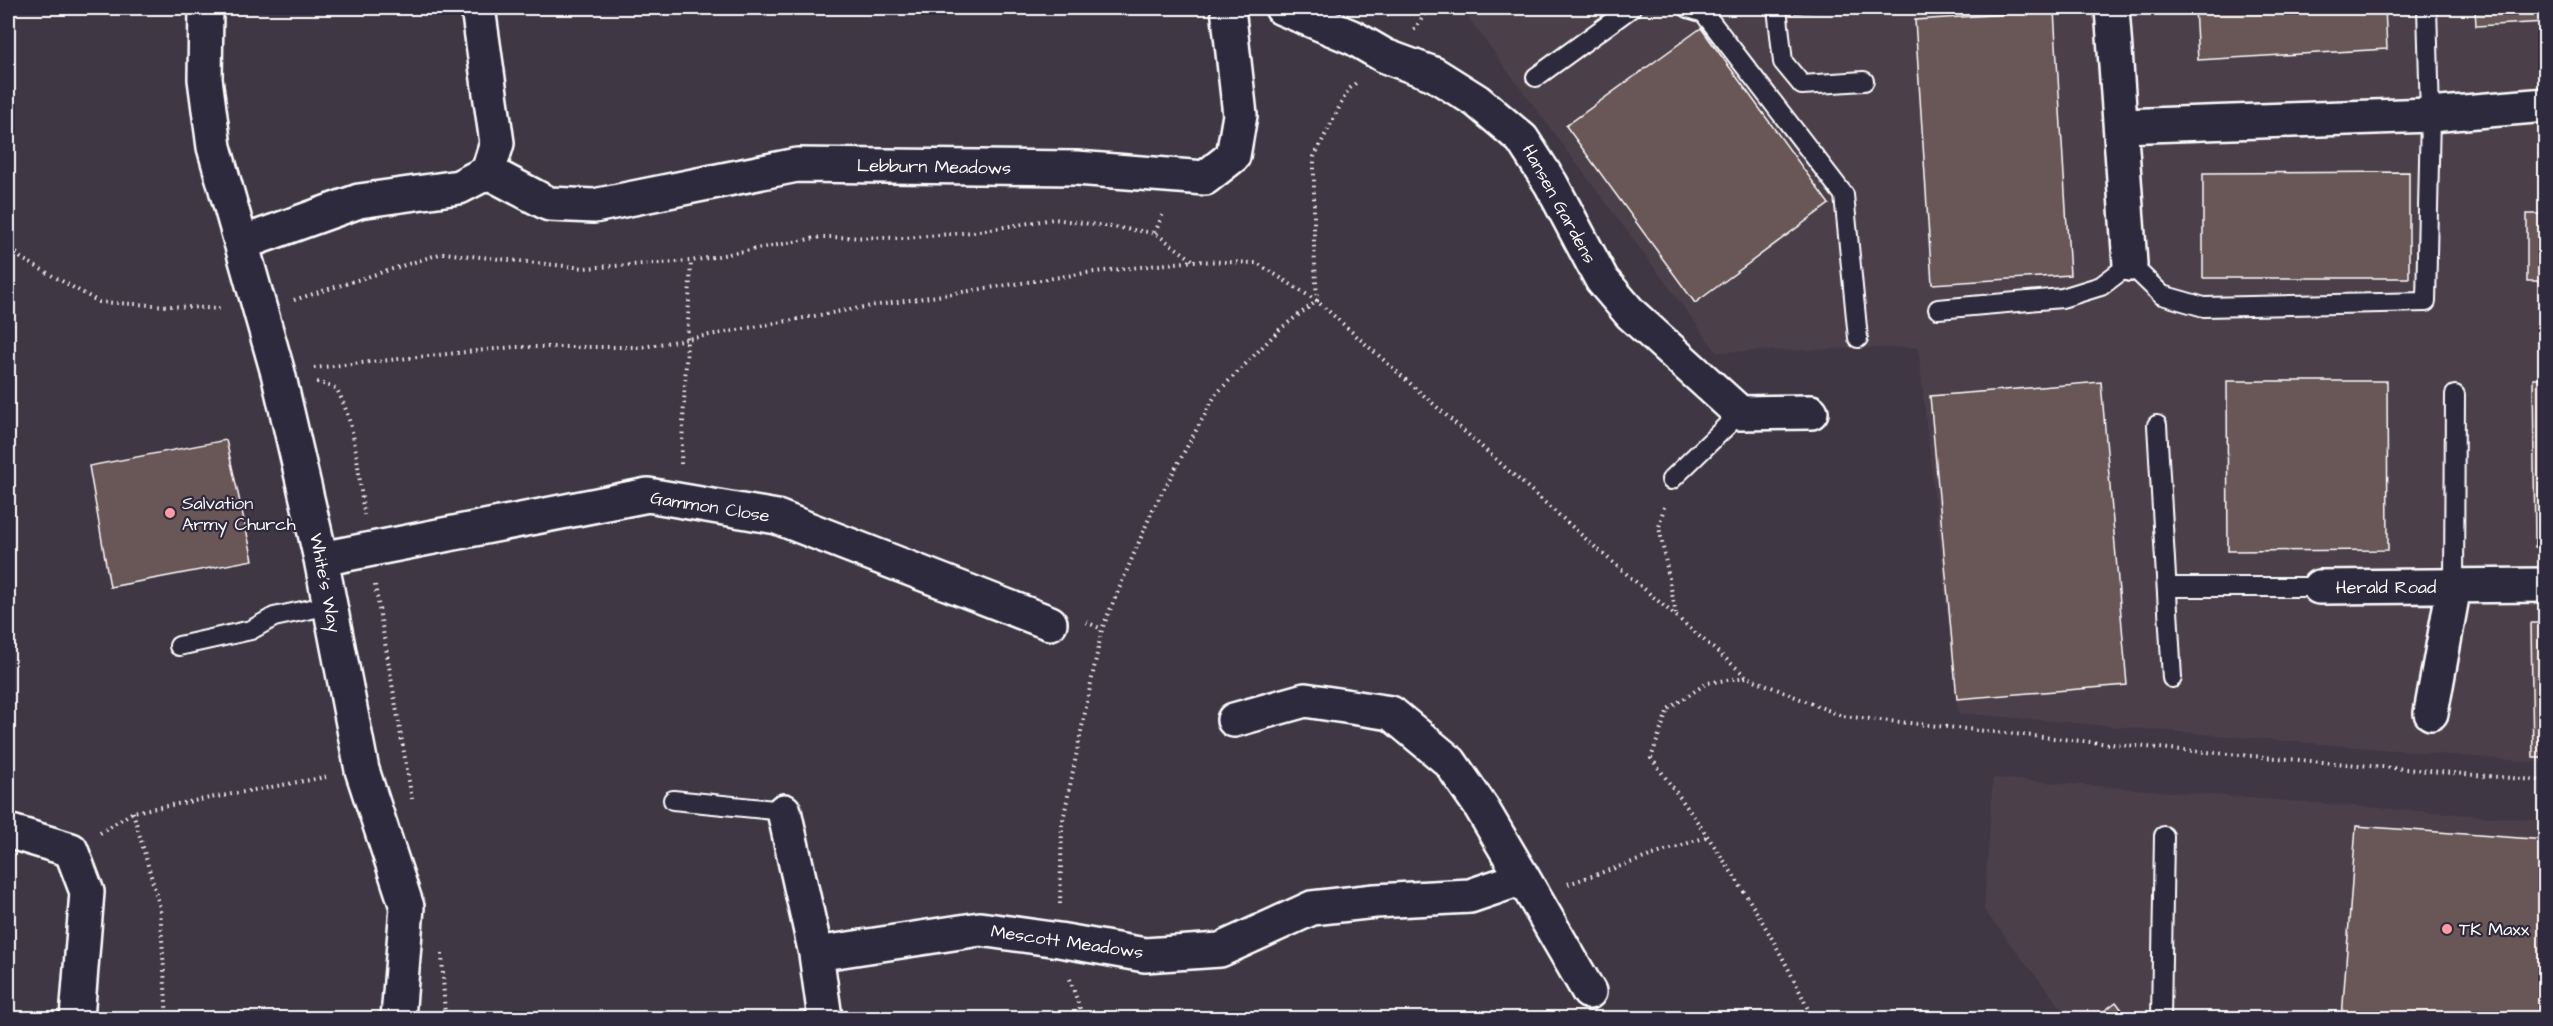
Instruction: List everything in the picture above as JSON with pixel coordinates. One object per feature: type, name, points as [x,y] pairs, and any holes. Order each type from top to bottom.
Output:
[{"type":"street","name":"White's Way","points":[[206,8],[205,79],[214,147],[260,311],[293,371],[321,559],[362,770],[407,907],[398,1018]]},
{"type":"street","points":[[242,243],[359,201],[459,187],[488,172],[497,143],[478,8]]},
{"type":"street","name":"Lebburn Meadows","points":[[488,172],[549,204],[594,206],[797,165],[1076,168],[1205,178],[1233,156],[1240,115],[1228,8]]},
{"type":"street","name":"Hansen Gardens","points":[[1282,8],[1354,38],[1385,56],[1434,74],[1477,101],[1522,139],[1551,184],[1602,280],[1631,314],[1740,413]]},
{"type":"street","points":[[2112,8],[2130,264]]},
{"type":"street","points":[[2121,126],[2430,115],[2546,105]]},
{"type":"street","points":[[1740,413],[1811,412]]},
{"type":"street","name":"Gammon Close","points":[[321,559],[648,495],[777,517],[1050,623]]},
{"type":"street","name":"Herald Road","points":[[2319,587],[2546,585]]},
{"type":"street","name":"Herald Road","points":[[2431,713],[2454,586]]},
{"type":"street","points":[[1234,720],[1305,700],[1391,713],[1450,762],[1481,807],[1589,992]]},
{"type":"street","points":[[784,811],[816,954],[825,1018]]},
{"type":"street","points":[[8,831],[71,850],[87,892],[77,1018]]},
{"type":"street","name":"Mescott Meadows","points":[[816,954],[980,929],[1145,955],[1220,950],[1312,908],[1375,901],[1470,896],[1528,887]]},
{"type":"lane","points":[[1536,77],[1631,8]]},
{"type":"lane","points":[[1688,8],[1704,13],[1844,195],[1858,338]]},
{"type":"lane","points":[[1777,8],[1783,62],[1802,85],[1864,81]]},
{"type":"lane","points":[[1938,309],[2062,298],[2102,286],[2130,264],[2162,295],[2204,307],[2426,302],[2430,115],[2427,8]]},
{"type":"lane","points":[[2454,586],[2456,395]]},
{"type":"lane","points":[[1671,480],[1740,413]]},
{"type":"lane","points":[[2157,425],[2169,587],[2172,678]]},
{"type":"lane","points":[[2169,587],[2319,587]]},
{"type":"lane","points":[[179,646],[251,630],[274,617],[330,605]]},
{"type":"lane","points":[[673,800],[784,811]]},
{"type":"lane","points":[[2161,1018],[2164,836]]},
{"type":"path","points":[[1317,301],[1314,245],[1314,158],[1348,90],[1417,27],[1429,8]]},
{"type":"path","points":[[8,244],[21,258],[99,302],[260,311],[443,253],[584,268],[691,261],[821,237],[905,238],[973,232],[1054,219],[1155,233],[1194,261]]},
{"type":"path","points":[[680,501],[691,261]]},
{"type":"path","points":[[293,371],[514,347],[643,347],[859,308],[1052,278],[1194,261],[1257,263],[1317,301],[1747,677],[1842,716],[2100,743],[2546,781]]},
{"type":"path","points":[[1083,1018],[1059,940],[1062,825],[1102,629],[1153,509],[1216,394],[1280,329],[1317,301]]},
{"type":"path","points":[[293,371],[308,375],[320,384],[336,388],[345,405],[354,447],[369,550],[412,800]]},
{"type":"path","points":[[1671,480],[1659,527],[1676,616]]},
{"type":"path","points":[[1747,677],[1707,683],[1668,709],[1651,758],[1709,836],[1791,970],[1812,1018]]},
{"type":"path","points":[[71,850],[133,812],[362,770]]},
{"type":"path","points":[[133,812],[160,908],[167,1018]]},
{"type":"path","points":[[1528,887],[1709,836]]},
{"type":"path","points":[[440,943],[445,1018]]},
{"type":"shaded area","points":[[1461,8],[2545,8],[2545,763],[1958,713],[1918,347],[1717,352]]},
{"type":"shaded area","points":[[1993,778],[2545,821],[2545,1018],[2069,1018],[1984,910]]},
{"type":"building","points":[[1794,8],[1858,8],[1795,13]]},
{"type":"building","points":[[2195,8],[2385,8],[2387,49],[2198,60]]},
{"type":"building","points":[[2475,8],[2546,8],[2546,22],[2476,26]]},
{"type":"building","points":[[2054,11],[2070,275],[1932,284],[1915,20]]},
{"type":"building","points":[[1701,28],[1829,204],[1695,303],[1566,126]]},
{"type":"building","points":[[2409,172],[2409,278],[2203,278],[2203,173]]},
{"type":"building","points":[[2527,214],[2546,214],[2546,281],[2527,281]]},
{"type":"building","points":[[2533,379],[2546,379],[2546,547],[2535,547]]},
{"type":"building","points":[[2227,381],[2387,381],[2388,550],[2228,551]]},
{"type":"building","points":[[2101,382],[2127,685],[1957,699],[1930,396]]},
{"type":"building","name":"Salvation Army Church","points":[[226,440],[253,560],[110,587],[89,466]]},
{"type":"building","points":[[2531,623],[2546,623],[2546,758],[2533,758]]},
{"type":"building","name":"TK Maxx","points":[[2356,826],[2546,840],[2546,1018],[2342,1018]]},
{"type":"building","points":[[2116,1002],[2128,1018],[2095,1018]]},
{"type":"place","name":"Salvation Army Church","points":[[170,513]]},
{"type":"place","name":"TK Maxx","points":[[2447,929]]}]
